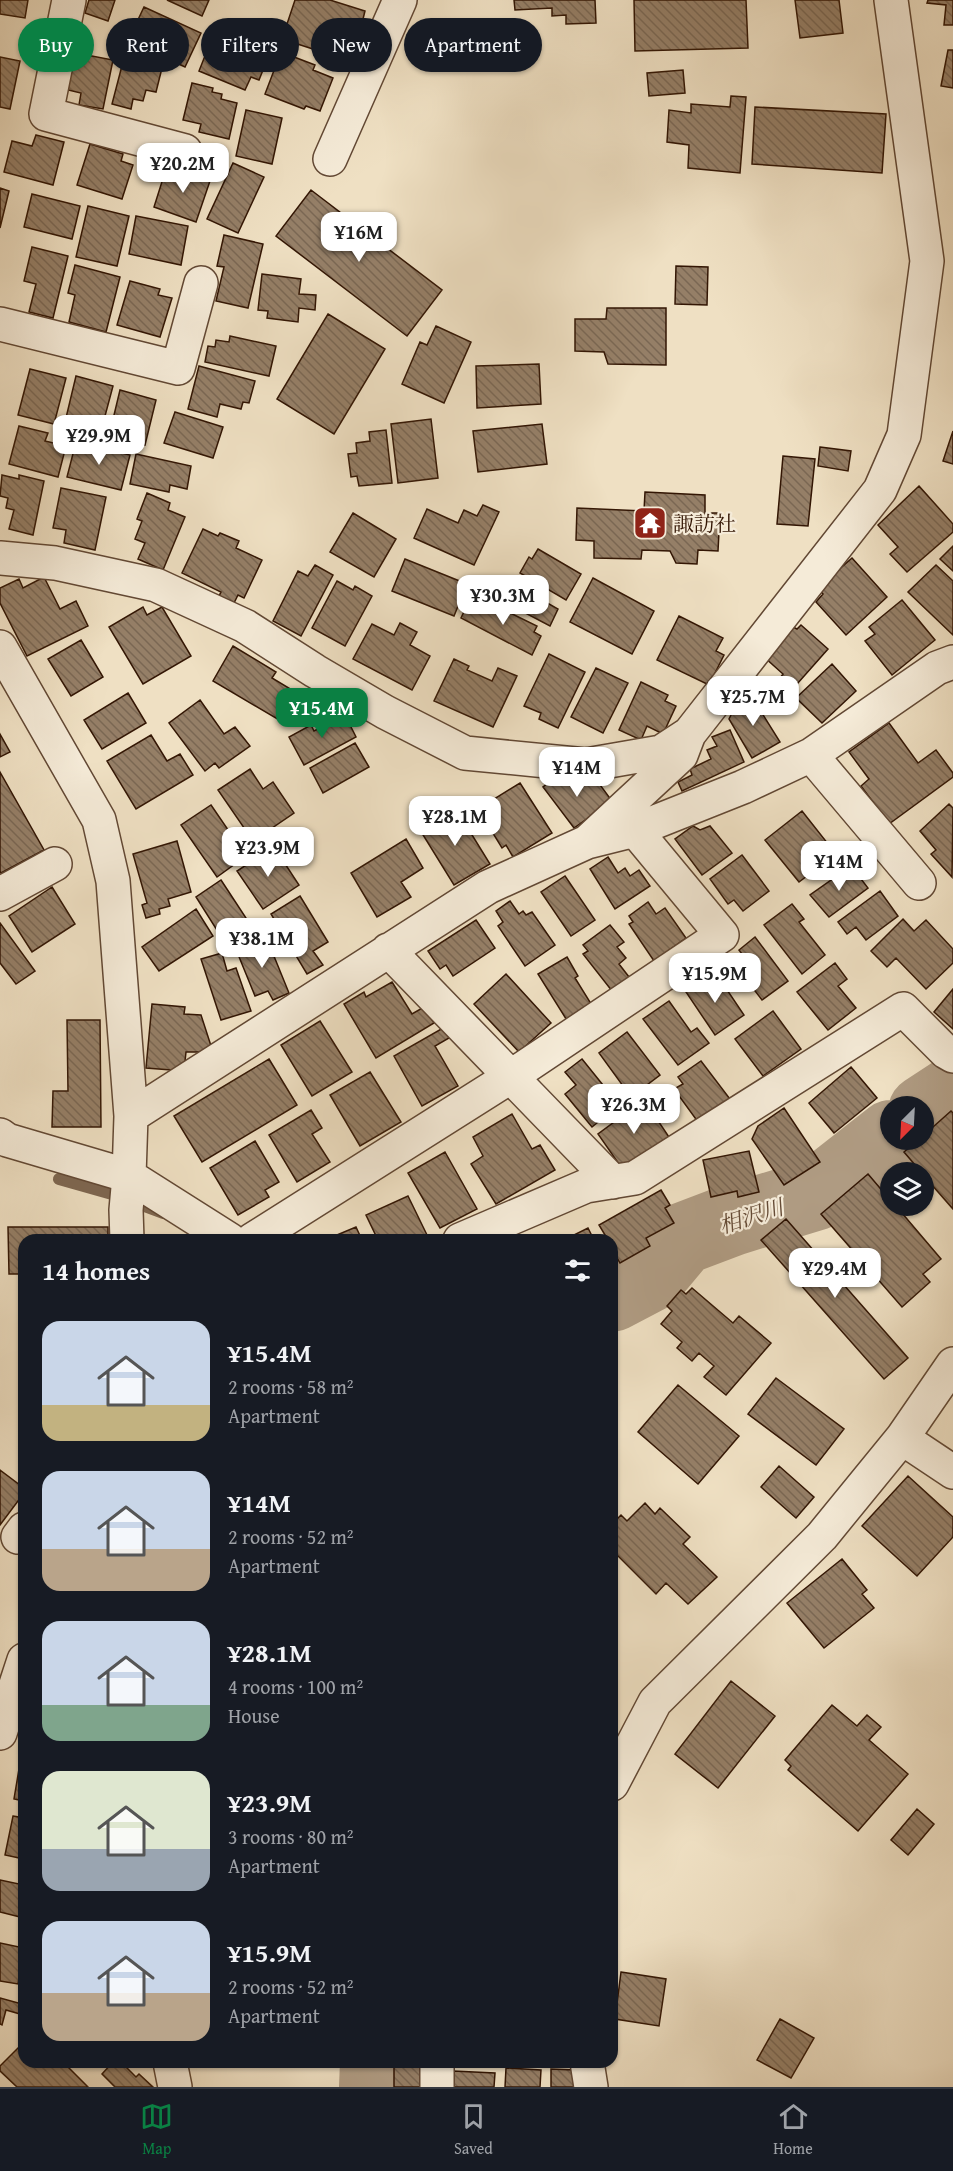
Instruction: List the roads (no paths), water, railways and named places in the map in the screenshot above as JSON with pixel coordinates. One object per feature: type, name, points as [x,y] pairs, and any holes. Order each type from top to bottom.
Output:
[{"type":"street","points":[[69,0],[46,114],[185,150]]},
{"type":"street","points":[[330,159],[400,0]]},
{"type":"street","points":[[587,842],[681,755],[689,734],[880,490],[903,435],[927,261],[891,0]]},
{"type":"street","points":[[0,324],[178,368],[201,283]]},
{"type":"street","points":[[0,558],[56,563],[156,585],[245,626],[385,712],[465,753],[586,765],[661,752],[689,734]]},
{"type":"street","points":[[0,647],[99,820],[113,881],[131,1116],[127,1204]]},
{"type":"street","points":[[131,1116],[488,887],[587,842],[635,830],[743,787],[811,755],[937,668],[953,662]]},
{"type":"street","points":[[811,755],[918,883]]},
{"type":"street","points":[[261,1234],[510,1077],[722,935],[635,830]]},
{"type":"street","points":[[0,894],[56,864]]},
{"type":"street","points":[[388,950],[613,1182]]},
{"type":"street","points":[[474,1234],[586,1186],[635,1178],[903,1009],[946,1052],[953,1056]]},
{"type":"street","points":[[0,1135],[127,1204],[213,1234]]},
{"type":"street","points":[[618,1773],[655,1702],[822,1536],[902,1438],[953,1364]]},
{"type":"street","points":[[902,1438],[953,1472]]},
{"type":"street","points":[[1,1723],[18,1676]]},
{"type":"street","points":[[171,2068],[175,2087]]},
{"type":"street","points":[[437,2068],[437,2087]]},
{"type":"street","points":[[588,2068],[591,2087]]},
{"type":"waterway","name":"相沢川","points":[[934,1104],[953,1092]]},
{"type":"waterway","name":"相沢川","points":[[618,1293],[652,1275],[682,1239],[732,1220],[817,1194],[880,1145]]},
{"type":"waterway","points":[[59,1179],[112,1194],[163,1213]]},
{"type":"waterway","name":"相沢川","points":[[375,2087],[376,2068]]},
{"type":"place","name":"諏訪社","points":[[650,523]]}]
